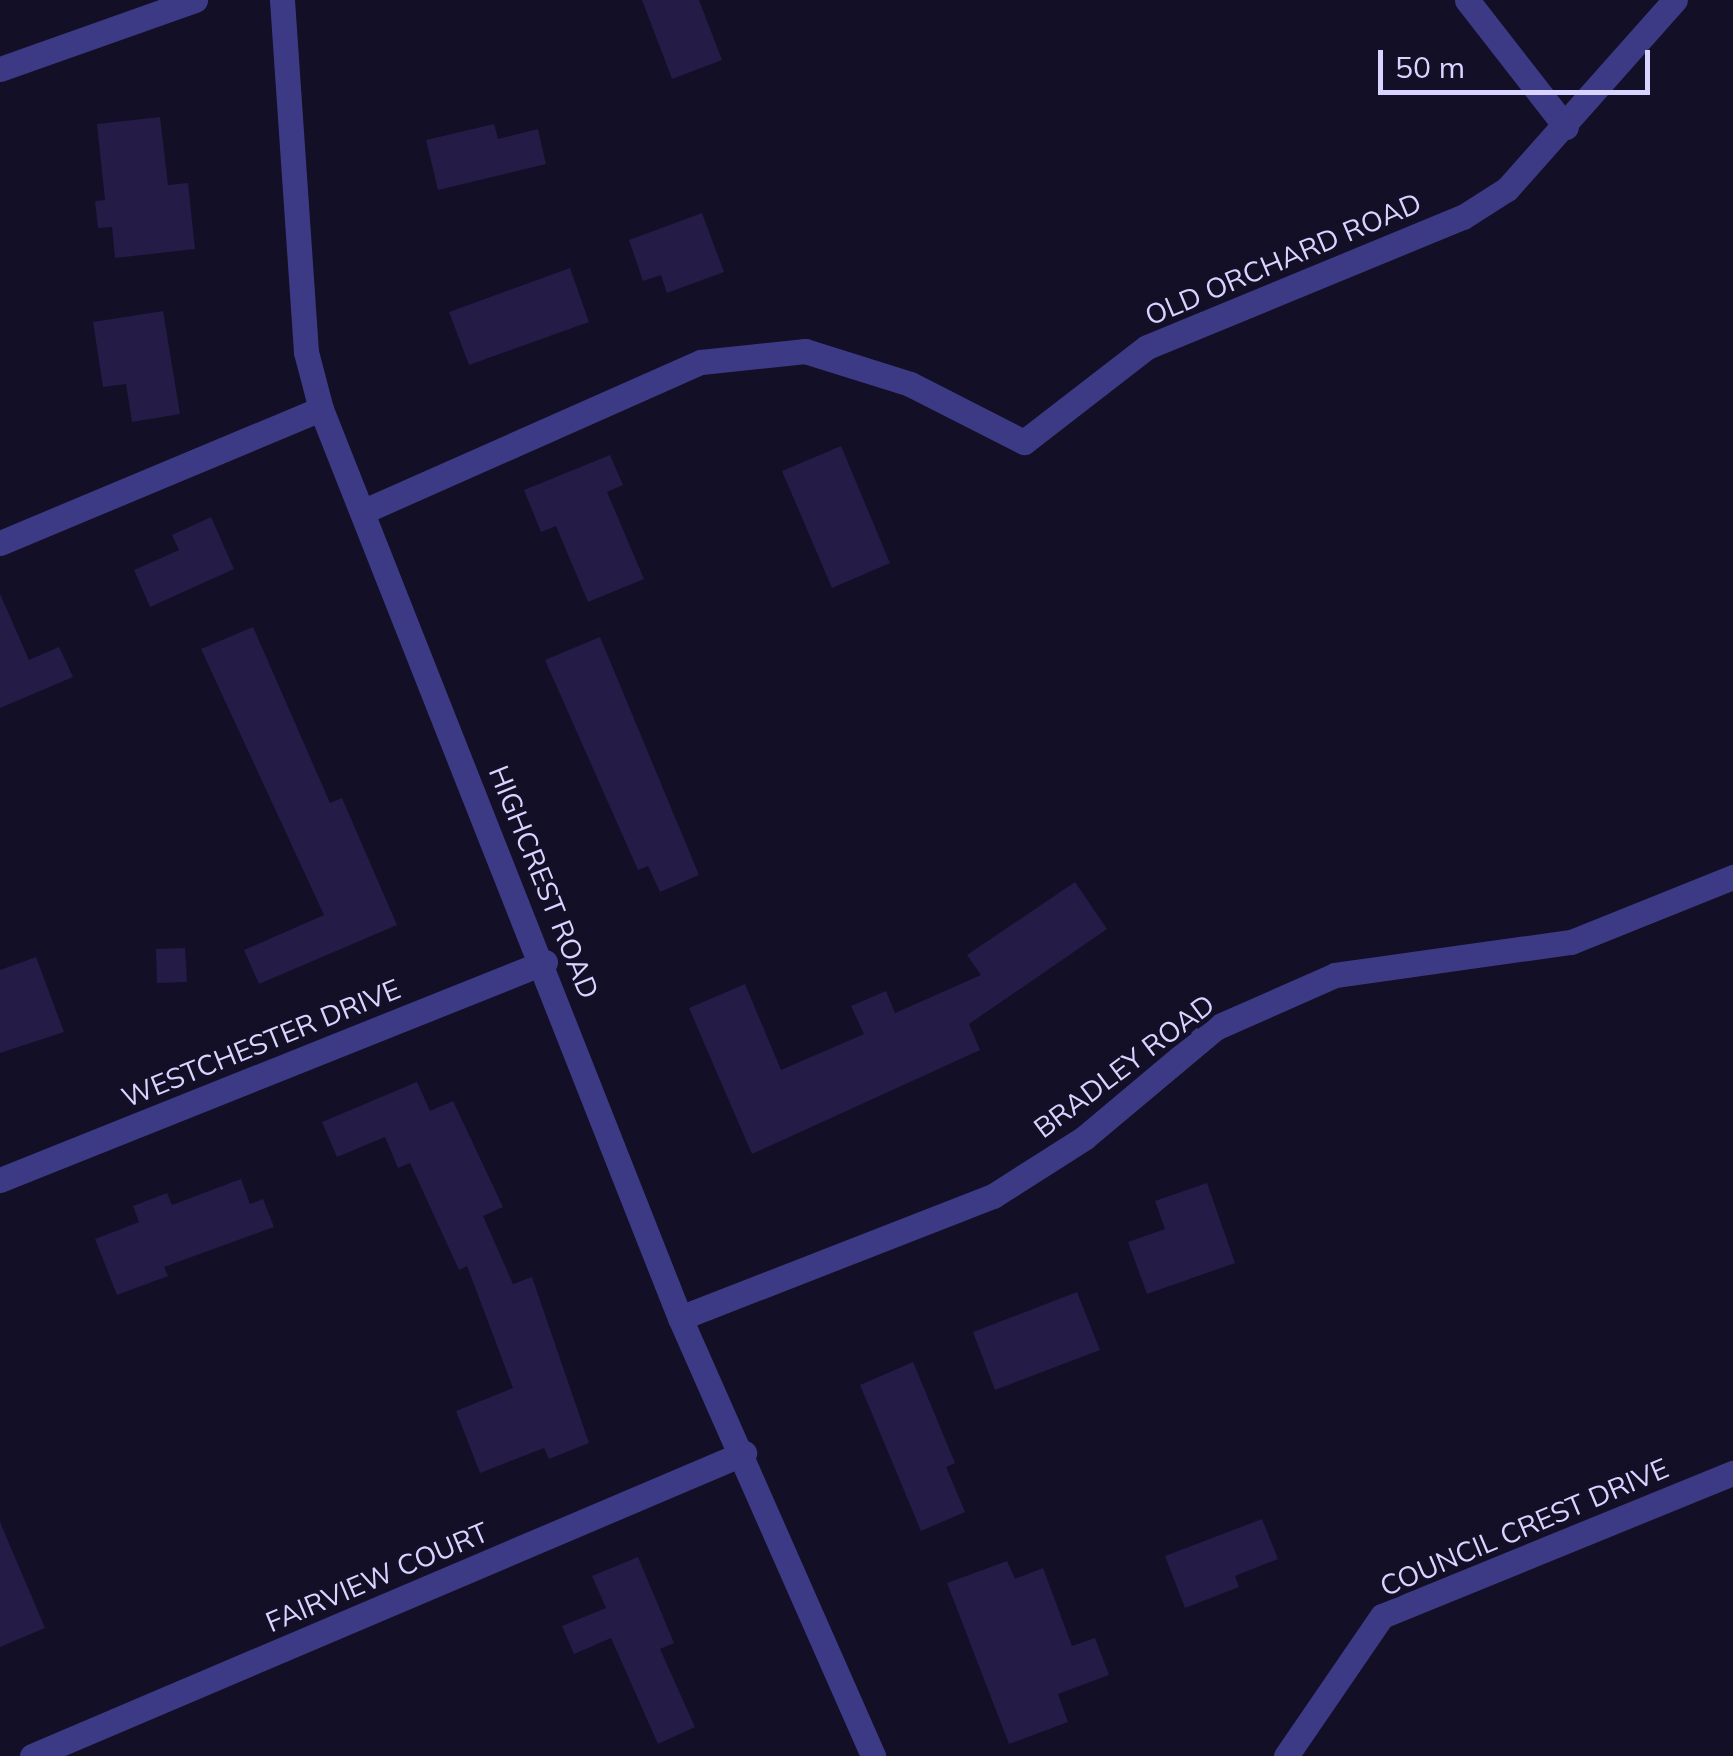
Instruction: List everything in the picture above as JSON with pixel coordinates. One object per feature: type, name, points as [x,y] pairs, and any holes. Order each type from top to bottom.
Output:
[{"type":"street","points":[[0,69],[195,0]]},
{"type":"street","name":"HIGHCREST ROAD","points":[[282,0],[306,352],[321,410],[545,962],[680,1318],[744,1453],[872,1756]]},
{"type":"street","points":[[1467,0],[1566,127]]},
{"type":"street","name":"OLD ORCHARD ROAD","points":[[362,512],[701,362],[805,351],[910,384],[1024,442],[1147,347],[1463,217],[1507,189],[1675,0]]},
{"type":"street","points":[[0,542],[321,410]]},
{"type":"street","name":"BRADLEY ROAD","points":[[680,1318],[993,1196],[1084,1138],[1216,1028],[1335,975],[1571,942],[1733,877]]},
{"type":"street","name":"WESTCHESTER DRIVE","points":[[0,1180],[545,962]]},
{"type":"street","name":"FAIRVIEW COURT","points":[[32,1756],[744,1453]]},
{"type":"street","name":"COUNCIL CREST DRIVE","points":[[1286,1756],[1382,1616],[1733,1472]]},
{"type":"building","points":[[642,0],[699,0],[722,60],[672,79]]},
{"type":"building","points":[[160,117],[168,185],[188,183],[195,249],[115,258],[112,227],[98,228],[95,201],[105,200],[97,124]]},
{"type":"building","points":[[494,124],[498,139],[538,129],[546,164],[438,190],[426,140]]},
{"type":"building","points":[[702,213],[724,272],[667,293],[661,275],[643,281],[629,240]]},
{"type":"building","points":[[570,268],[589,322],[469,365],[449,312]]},
{"type":"building","points":[[163,311],[180,414],[132,422],[126,384],[103,387],[93,322]]},
{"type":"building","points":[[841,446],[890,563],[832,588],[782,471]]},
{"type":"building","points":[[610,455],[623,485],[607,492],[644,579],[588,602],[556,526],[541,532],[524,490]]},
{"type":"building","points":[[211,517],[234,569],[150,607],[134,570],[179,550],[172,535]]},
{"type":"building","points":[[0,594],[29,660],[59,647],[73,677],[0,708]]},
{"type":"building","points":[[253,627],[330,803],[342,798],[397,925],[259,984],[244,950],[324,915],[201,649]]},
{"type":"building","points":[[600,637],[699,875],[660,892],[648,866],[638,870],[545,660]]},
{"type":"building","points":[[1075,882],[1107,929],[969,1024],[980,1050],[752,1154],[689,1008],[745,984],[781,1070],[864,1034],[851,1006],[886,991],[895,1013],[981,975],[967,955]]},
{"type":"building","points":[[185,948],[187,982],[157,983],[156,949]]},
{"type":"building","points":[[36,957],[64,1032],[0,1053],[0,970]]},
{"type":"building","points":[[417,1082],[430,1111],[453,1101],[503,1207],[483,1216],[513,1284],[532,1277],[589,1443],[549,1459],[544,1448],[480,1473],[456,1411],[513,1388],[467,1266],[459,1270],[410,1163],[398,1168],[385,1137],[337,1157],[322,1122]]},
{"type":"building","points":[[241,1179],[250,1204],[263,1199],[274,1227],[164,1267],[168,1276],[117,1295],[95,1239],[139,1222],[133,1206],[167,1193],[172,1205]]},
{"type":"building","points":[[1207,1183],[1235,1263],[1147,1294],[1128,1242],[1165,1229],[1155,1201]]},
{"type":"building","points":[[1077,1292],[1100,1350],[995,1390],[973,1332]]},
{"type":"building","points":[[913,1362],[955,1463],[946,1467],[965,1512],[921,1531],[860,1385]]},
{"type":"building","points":[[1262,1519],[1278,1559],[1235,1576],[1239,1587],[1185,1608],[1165,1556]]},
{"type":"building","points":[[0,1522],[45,1628],[0,1647]]},
{"type":"building","points":[[638,1557],[674,1643],[660,1649],[695,1727],[658,1744],[611,1638],[574,1654],[562,1626],[606,1608],[592,1576]]},
{"type":"building","points":[[1007,1561],[1015,1579],[1043,1568],[1072,1646],[1095,1638],[1109,1675],[1058,1694],[1068,1722],[1009,1744],[947,1583]]}]
